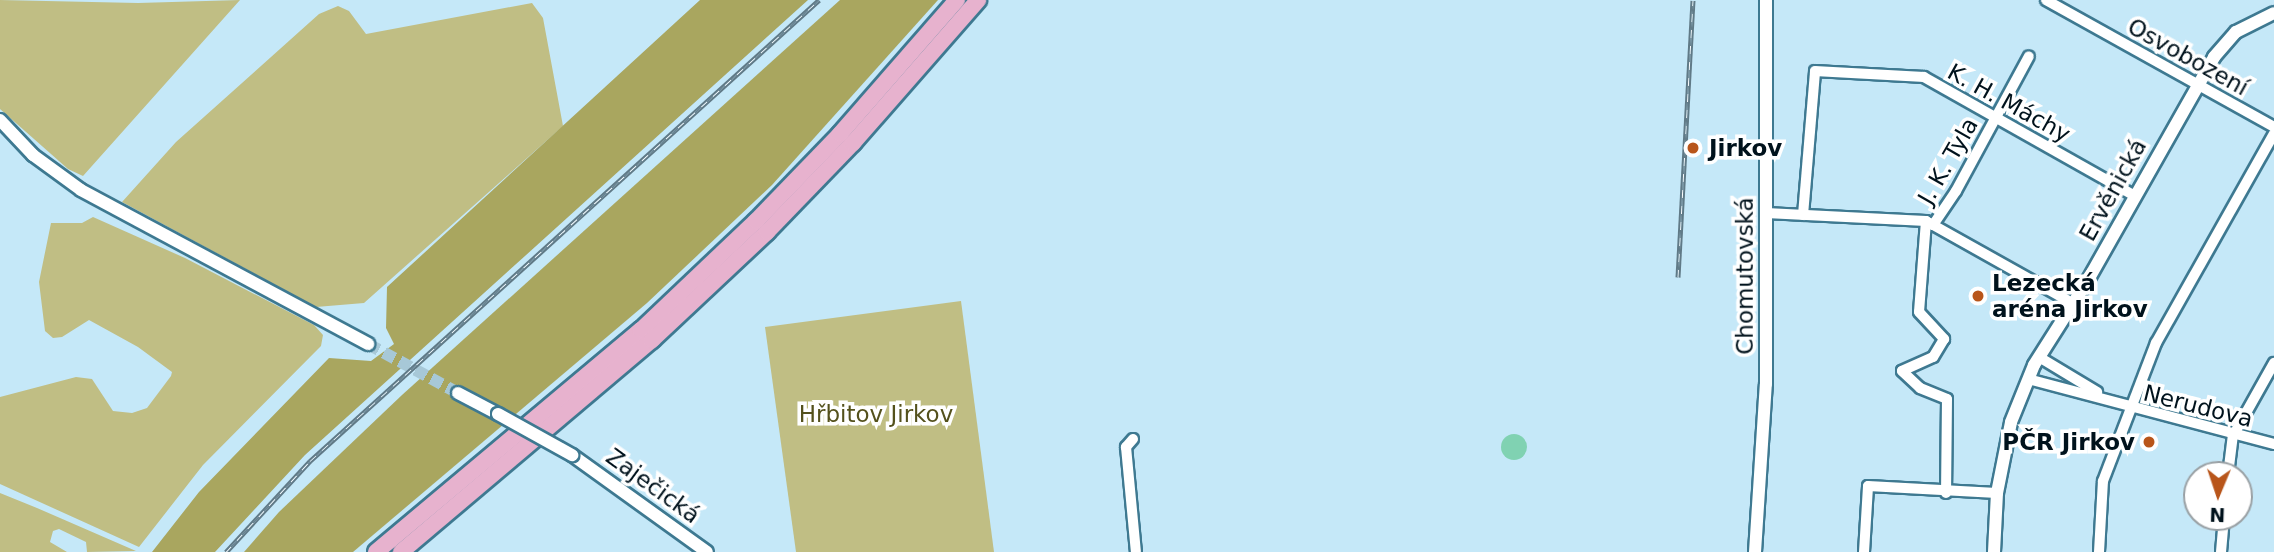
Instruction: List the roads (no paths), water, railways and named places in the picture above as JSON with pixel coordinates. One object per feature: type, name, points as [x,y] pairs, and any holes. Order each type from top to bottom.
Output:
[{"type":"highway","points":[[376,552],[641,330],[756,221],[840,134],[957,0]]},
{"type":"highway","points":[[401,552],[652,340],[767,232],[853,143],[978,0]]},
{"type":"street","name":"Chomutovská","points":[[1755,552],[1765,436],[1766,0]]},
{"type":"street","name":"Osvobození","points":[[2046,0],[2274,127]]},
{"type":"street","name":"Ervěnická","points":[[1994,552],[1997,493],[2011,422],[2039,357],[2073,303],[2197,83],[2236,32],[2274,13]]},
{"type":"street","name":"J. K. Tyla","points":[[1929,223],[1996,117],[2029,57]]},
{"type":"street","name":"K. H. Máchy","points":[[1802,215],[1815,71],[1924,77],[2133,195]]},
{"type":"street","points":[[0,120],[33,155],[81,190],[368,344]]},
{"type":"street","points":[[2099,552],[2103,481],[2156,343],[2274,134]]},
{"type":"street","points":[[1766,213],[1929,223],[2073,303]]},
{"type":"street","points":[[1929,223],[1919,312],[1944,339],[1933,357],[1902,370],[1920,388],[1947,399],[1946,493]]},
{"type":"street","name":"Nerudova","points":[[2039,357],[2130,409],[2274,444]]},
{"type":"street","points":[[2230,461],[2233,436],[2274,363]]},
{"type":"street","name":"Nerudova","points":[[2028,379],[2113,401]]},
{"type":"street","name":"Zaječická","points":[[458,393],[572,455],[707,552]]},
{"type":"street","points":[[1133,439],[1126,447],[1136,552]]},
{"type":"street","points":[[1864,552],[1868,486],[1946,493],[1997,493]]},
{"type":"street","points":[[2221,552],[2223,531]]},
{"type":"tunnel","points":[[368,344],[458,393]]},
{"type":"railway","points":[[226,552],[310,461],[819,0]]},
{"type":"railway","points":[[1678,277],[1693,0]]},
{"type":"place","name":"Jirkov","points":[[1693,148]]},
{"type":"place","name":"Lezecká aréna Jirkov","points":[[1978,296]]},
{"type":"place","name":"PČR Jirkov","points":[[2149,442]]},
{"type":"park label","name":"Hřbitov Jirkov","points":[[876,414]]}]
